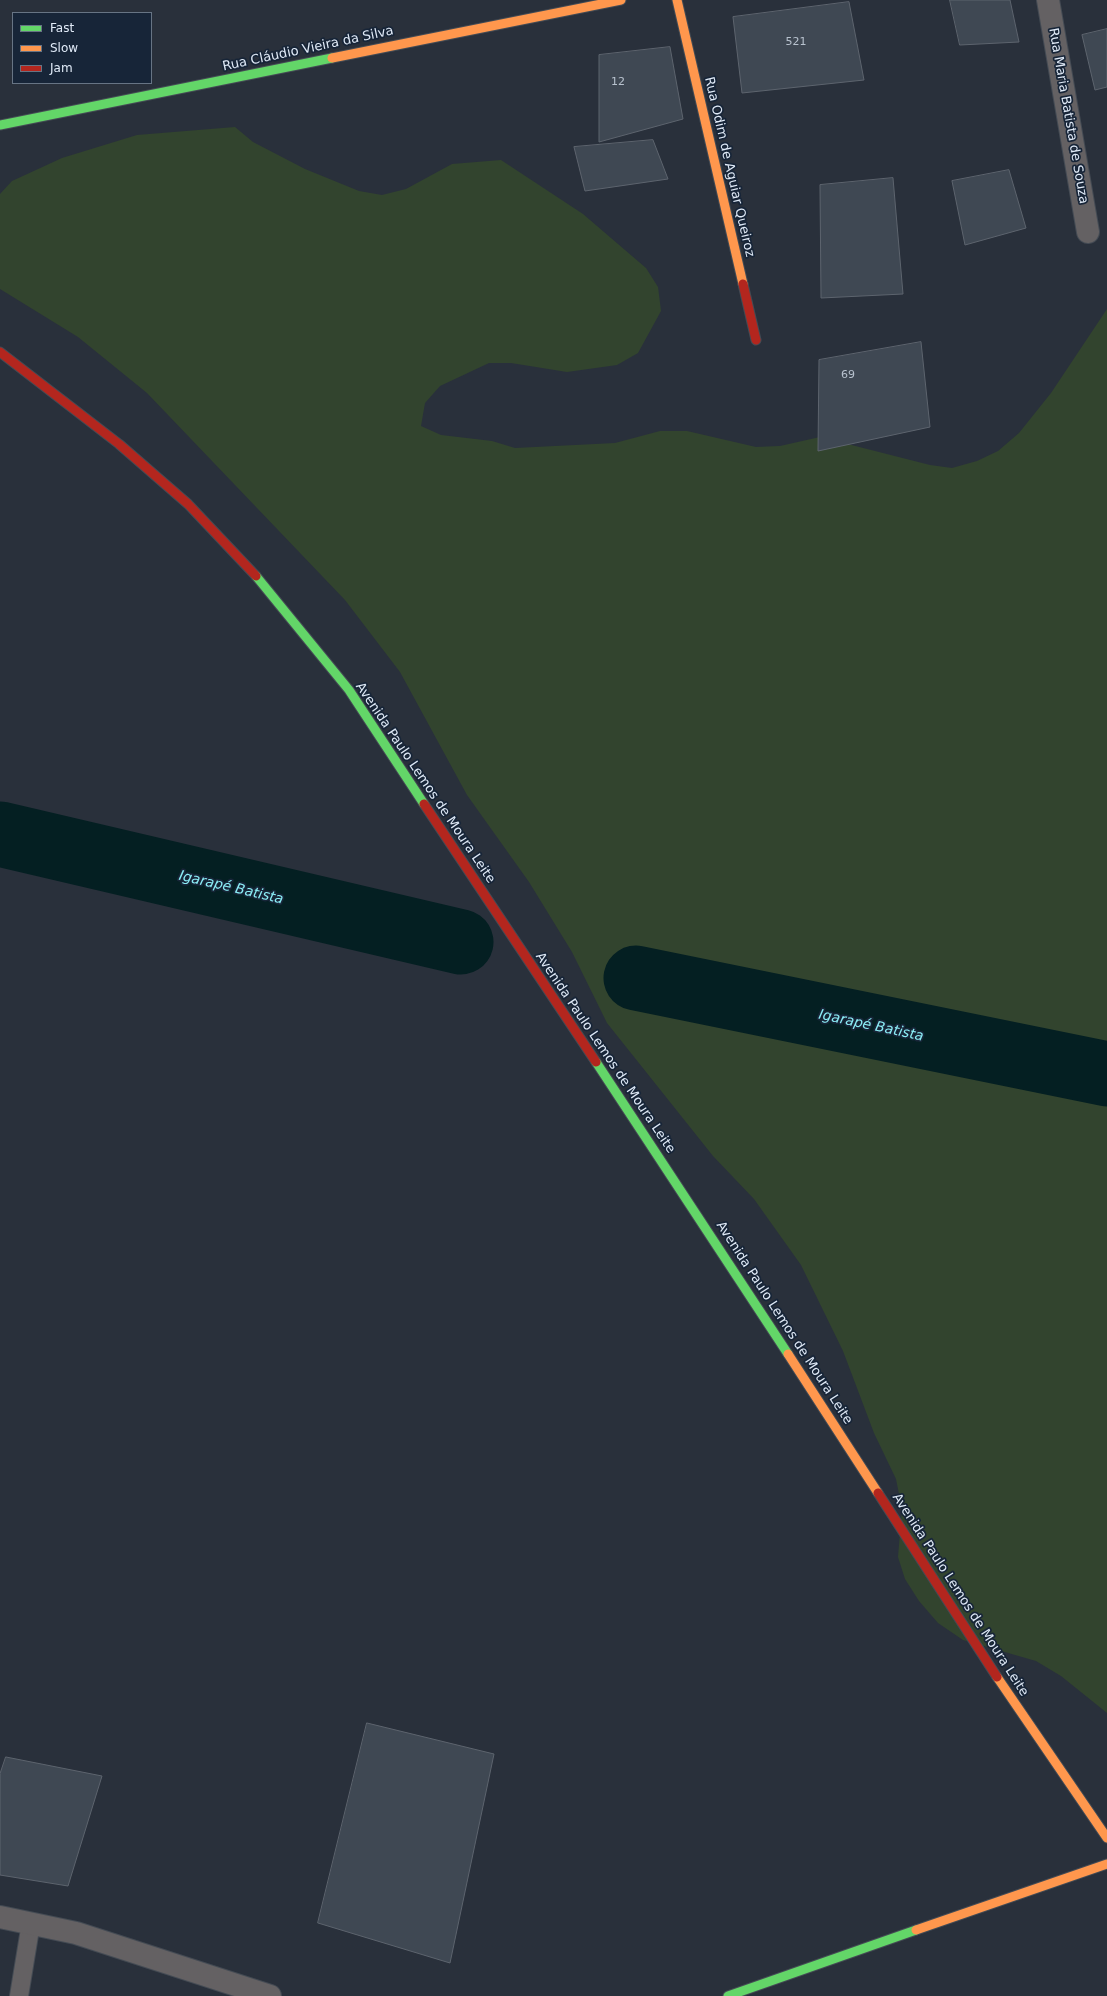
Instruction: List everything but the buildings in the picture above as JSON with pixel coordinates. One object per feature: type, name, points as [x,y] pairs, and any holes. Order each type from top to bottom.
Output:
[{"type":"street","name":"Rua Cláudio Vieira da Silva","points":[[0,125],[565,5],[621,0]]},
{"type":"street","name":"Rua Odim de Aguiar Queiroz","points":[[677,0],[756,340]]},
{"type":"street","name":"Rua Maria Batista de Souza","points":[[1048,0],[1088,232]]},
{"type":"street","name":"Avenida Paulo Lemos de Moura Leite","points":[[0,352],[119,444],[188,504],[269,590],[349,690],[696,1212],[984,1657],[1107,1838]]},
{"type":"street","points":[[728,1996],[1107,1864]]},
{"type":"street","points":[[0,1917],[76,1933],[270,1996]]},
{"type":"lane","points":[[19,1996],[31,1923]]},
{"type":"green space","points":[[235,127],[253,142],[305,169],[359,191],[382,195],[406,189],[452,164],[501,160],[583,214],[646,268],[658,287],[661,311],[638,353],[617,365],[567,372],[511,363],[489,363],[440,386],[425,403],[421,426],[441,435],[492,441],[515,448],[615,443],[660,431],[687,431],[756,447],[780,446],[820,437],[930,465],[952,468],[977,461],[998,451],[1019,433],[1051,393],[1107,309],[1107,1713],[1061,1676],[1036,1661],[963,1640],[938,1623],[919,1601],[905,1579],[898,1557],[902,1509],[896,1479],[874,1433],[843,1351],[801,1265],[754,1199],[713,1156],[607,1023],[572,952],[529,882],[467,795],[400,672],[345,600],[147,393],[78,337],[0,289],[0,194],[12,181],[62,158],[137,135]]},
{"type":"waterway","name":"Igarapé Batista","points":[[0,834],[461,942]]},
{"type":"waterway","name":"Igarapé Batista","points":[[636,978],[1107,1074]]},
{"type":"traffic: fast","points":[[0,125],[332,58]]},
{"type":"traffic: fast","points":[[256,576],[349,690],[424,804]]},
{"type":"traffic: fast","points":[[596,1062],[788,1354]]},
{"type":"traffic: fast","points":[[728,1996],[916,1930]]},
{"type":"traffic: slow","points":[[332,58],[621,0]]},
{"type":"traffic: slow","points":[[677,0],[743,284]]},
{"type":"traffic: slow","points":[[788,1354],[878,1493]]},
{"type":"traffic: slow","points":[[997,1677],[1107,1838]]},
{"type":"traffic: slow","points":[[916,1930],[1107,1864]]},
{"type":"traffic: jam","points":[[743,284],[756,340]]},
{"type":"traffic: jam","points":[[0,352],[119,444],[188,504],[256,576]]},
{"type":"traffic: jam","points":[[424,804],[596,1062]]},
{"type":"traffic: jam","points":[[878,1493],[997,1677]]}]
